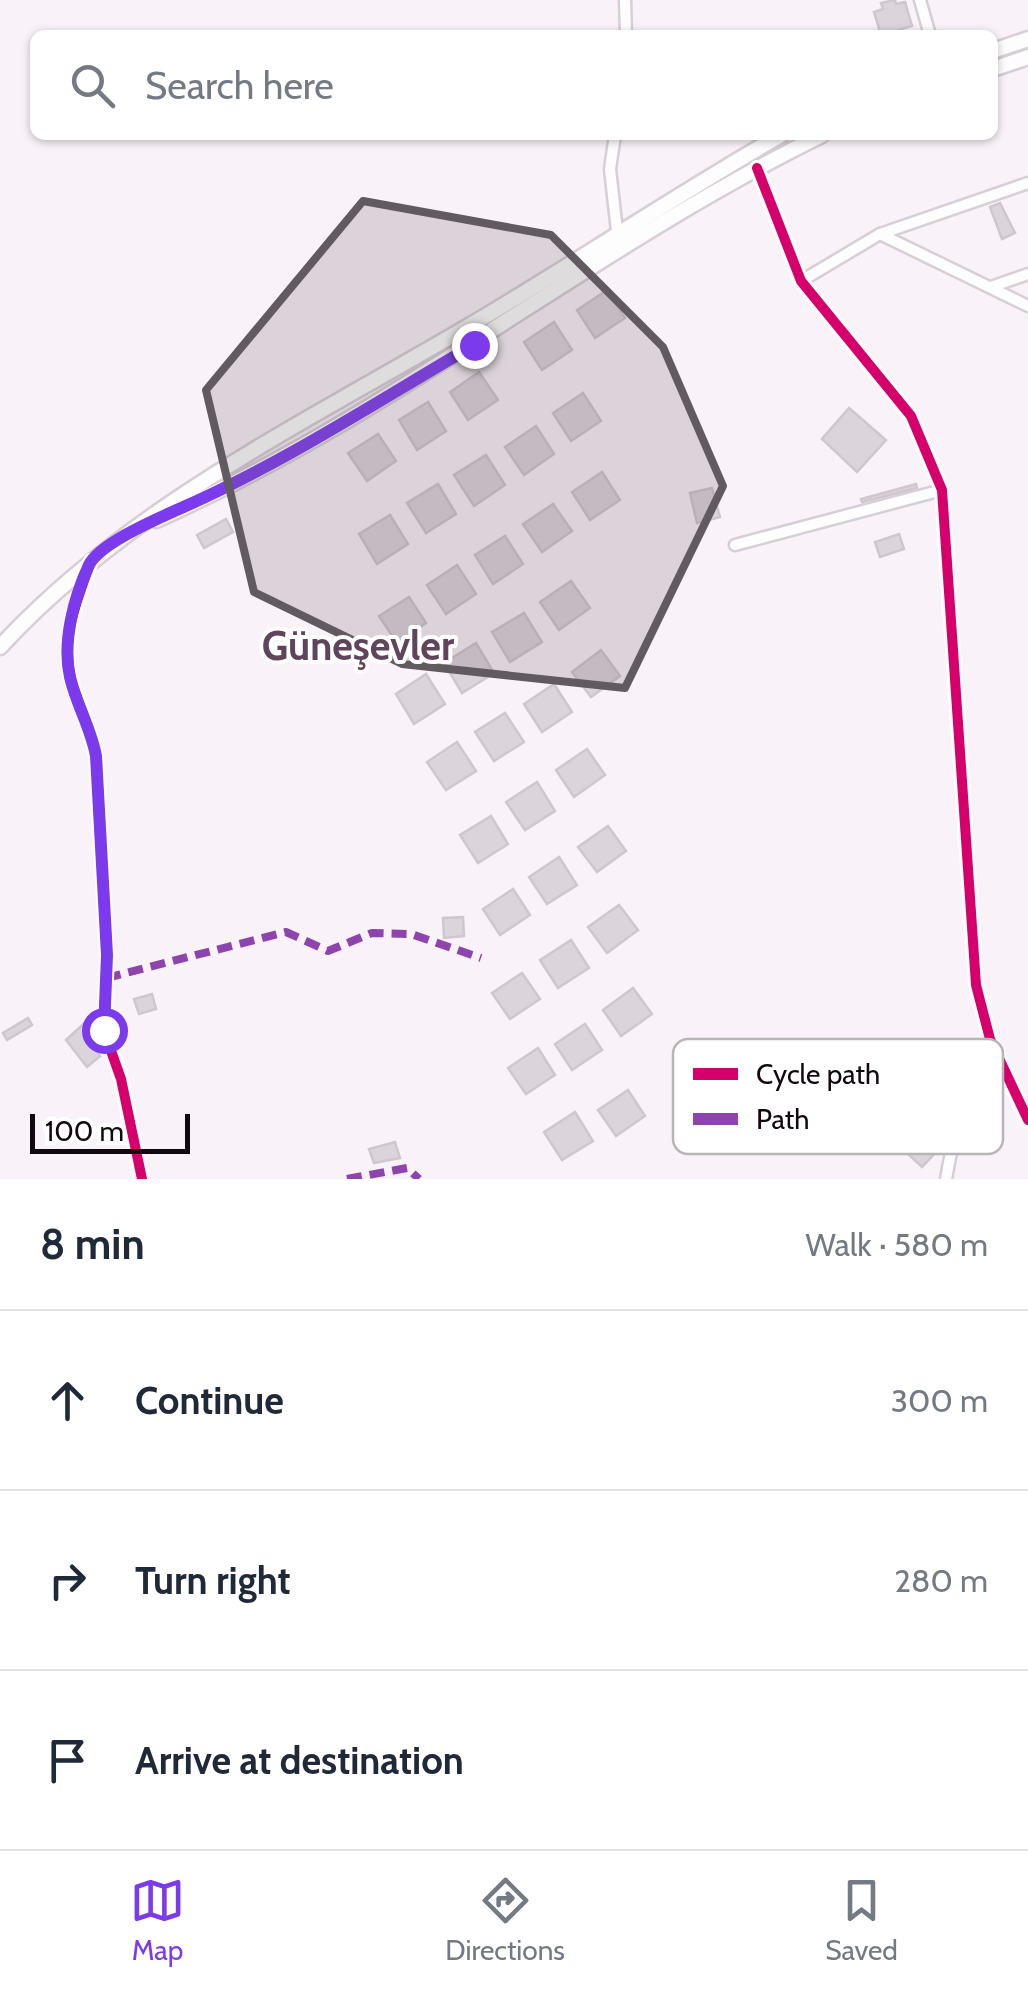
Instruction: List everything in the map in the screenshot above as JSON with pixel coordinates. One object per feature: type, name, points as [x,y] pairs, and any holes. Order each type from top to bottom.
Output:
[{"type":"main road","points":[[998,49],[1028,39]]},
{"type":"main road","points":[[998,68],[1028,57]]},
{"type":"main road","points":[[0,646],[91,561],[174,499],[479,320],[772,140]]},
{"type":"main road","points":[[142,526],[331,429],[474,345],[676,213],[812,140]]},
{"type":"street","points":[[625,0],[626,30]]},
{"type":"street","points":[[920,0],[929,30]]},
{"type":"street","points":[[614,140],[610,169],[618,231]]},
{"type":"street","points":[[757,168],[802,281],[911,416],[942,490],[976,985],[990,1039]]},
{"type":"street","points":[[802,281],[880,234],[1028,183]]},
{"type":"street","points":[[880,234],[1028,306]]},
{"type":"street","points":[[990,288],[1028,274]]},
{"type":"street","points":[[736,545],[942,490]]},
{"type":"street","points":[[91,561],[73,613],[67,654],[70,680],[90,725],[96,756],[107,955],[104,1030],[120,1078],[142,1179]]},
{"type":"street","points":[[1003,1067],[1028,1120]]},
{"type":"street","points":[[946,1179],[950,1154]]},
{"type":"highlighted area","points":[[363,201],[551,235],[663,347],[723,486],[625,688],[402,664],[254,592],[206,390]]},
{"type":"building","points":[[905,2],[912,26],[879,30],[874,12],[883,9],[881,3]]},
{"type":"building","points":[[1000,203],[1015,233],[1002,239],[990,207]]},
{"type":"building","points":[[607,290],[625,318],[595,338],[577,310]]},
{"type":"building","points":[[554,322],[572,350],[542,370],[524,342]]},
{"type":"building","points":[[479,372],[498,400],[468,420],[450,392]]},
{"type":"building","points":[[583,393],[601,421],[571,441],[553,413]]},
{"type":"building","points":[[428,402],[446,431],[417,450],[399,420]]},
{"type":"building","points":[[849,408],[886,440],[857,472],[822,439]]},
{"type":"building","points":[[536,426],[554,454],[524,475],[505,447]]},
{"type":"building","points":[[378,434],[396,461],[367,481],[348,453]]},
{"type":"building","points":[[486,455],[505,485],[474,506],[454,475]]},
{"type":"building","points":[[602,472],[620,500],[590,520],[572,492]]},
{"type":"building","points":[[438,484],[456,514],[426,533],[407,503]]},
{"type":"building","points":[[916,484],[917,488],[862,502],[861,499]]},
{"type":"building","points":[[712,488],[720,517],[697,523],[690,493]]},
{"type":"building","points":[[553,504],[572,531],[542,552],[523,524]]},
{"type":"building","points":[[390,515],[408,544],[377,564],[359,534]]},
{"type":"building","points":[[226,519],[233,532],[204,548],[197,535]]},
{"type":"building","points":[[899,534],[904,549],[880,557],[875,542]]},
{"type":"building","points":[[505,536],[523,564],[493,584],[475,555]]},
{"type":"building","points":[[457,565],[476,594],[446,614],[427,585]]},
{"type":"building","points":[[571,581],[590,608],[559,630],[540,602]]},
{"type":"building","points":[[409,597],[426,623],[397,643],[379,616]]},
{"type":"building","points":[[524,613],[542,642],[510,662],[492,632]]},
{"type":"building","points":[[476,643],[494,673],[462,693],[444,663]]},
{"type":"building","points":[[601,650],[620,676],[591,697],[572,672]]},
{"type":"building","points":[[426,674],[445,704],[414,724],[396,694]]},
{"type":"building","points":[[554,684],[572,712],[542,732],[524,704]]},
{"type":"building","points":[[505,713],[524,742],[494,761],[475,732]]},
{"type":"building","points":[[457,742],[476,771],[446,790],[427,762]]},
{"type":"building","points":[[587,749],[605,775],[574,797],[556,770]]},
{"type":"building","points":[[537,782],[555,811],[525,830],[506,802]]},
{"type":"building","points":[[491,816],[508,844],[478,863],[460,835]]},
{"type":"building","points":[[608,826],[626,851],[597,872],[578,847]]},
{"type":"building","points":[[559,857],[577,885],[547,904],[529,877]]},
{"type":"building","points":[[513,889],[530,915],[500,935],[483,909]]},
{"type":"building","points":[[619,905],[638,930],[607,953],[588,927]]},
{"type":"building","points":[[463,917],[464,936],[444,938],[443,918]]},
{"type":"building","points":[[571,940],[589,968],[558,988],[540,960]]},
{"type":"building","points":[[522,973],[540,999],[510,1019],[492,993]]},
{"type":"building","points":[[633,988],[652,1014],[621,1036],[603,1010]]},
{"type":"building","points":[[152,994],[156,1009],[139,1014],[134,999]]},
{"type":"building","points":[[28,1018],[32,1025],[7,1040],[3,1033]]},
{"type":"building","points":[[90,1018],[95,1028],[85,1037],[100,1056],[87,1067],[66,1040]]},
{"type":"building","points":[[585,1024],[602,1050],[572,1070],[555,1044]]},
{"type":"building","points":[[538,1048],[555,1075],[526,1094],[508,1068]]},
{"type":"building","points":[[628,1090],[645,1116],[616,1136],[598,1110]]},
{"type":"building","points":[[575,1112],[593,1141],[562,1160],[544,1132]]},
{"type":"building","points":[[395,1142],[400,1158],[374,1163],[369,1149]]},
{"type":"building","points":[[908,1154],[934,1154],[922,1167]]},
{"type":"marked path","points":[[106,978],[286,932],[328,951],[372,933],[411,934],[481,958]]},
{"type":"marked path","points":[[347,1179],[407,1168],[419,1179]]},
{"type":"cycle path","points":[[757,168],[801,281],[911,416],[942,490],[976,985],[990,1039]]},
{"type":"cycle path","points":[[91,561],[71,621],[68,668],[96,757],[107,955],[104,1031],[121,1079],[142,1179]]},
{"type":"cycle path","points":[[1003,1067],[1028,1120]]},
{"type":"district","name":"Güneşevler","points":[[358,646]]},
{"type":"route","points":[[104,1030],[107,955],[96,756],[90,725],[70,680],[67,654],[73,613],[91,561],[142,526],[331,429],[474,345]]}]
